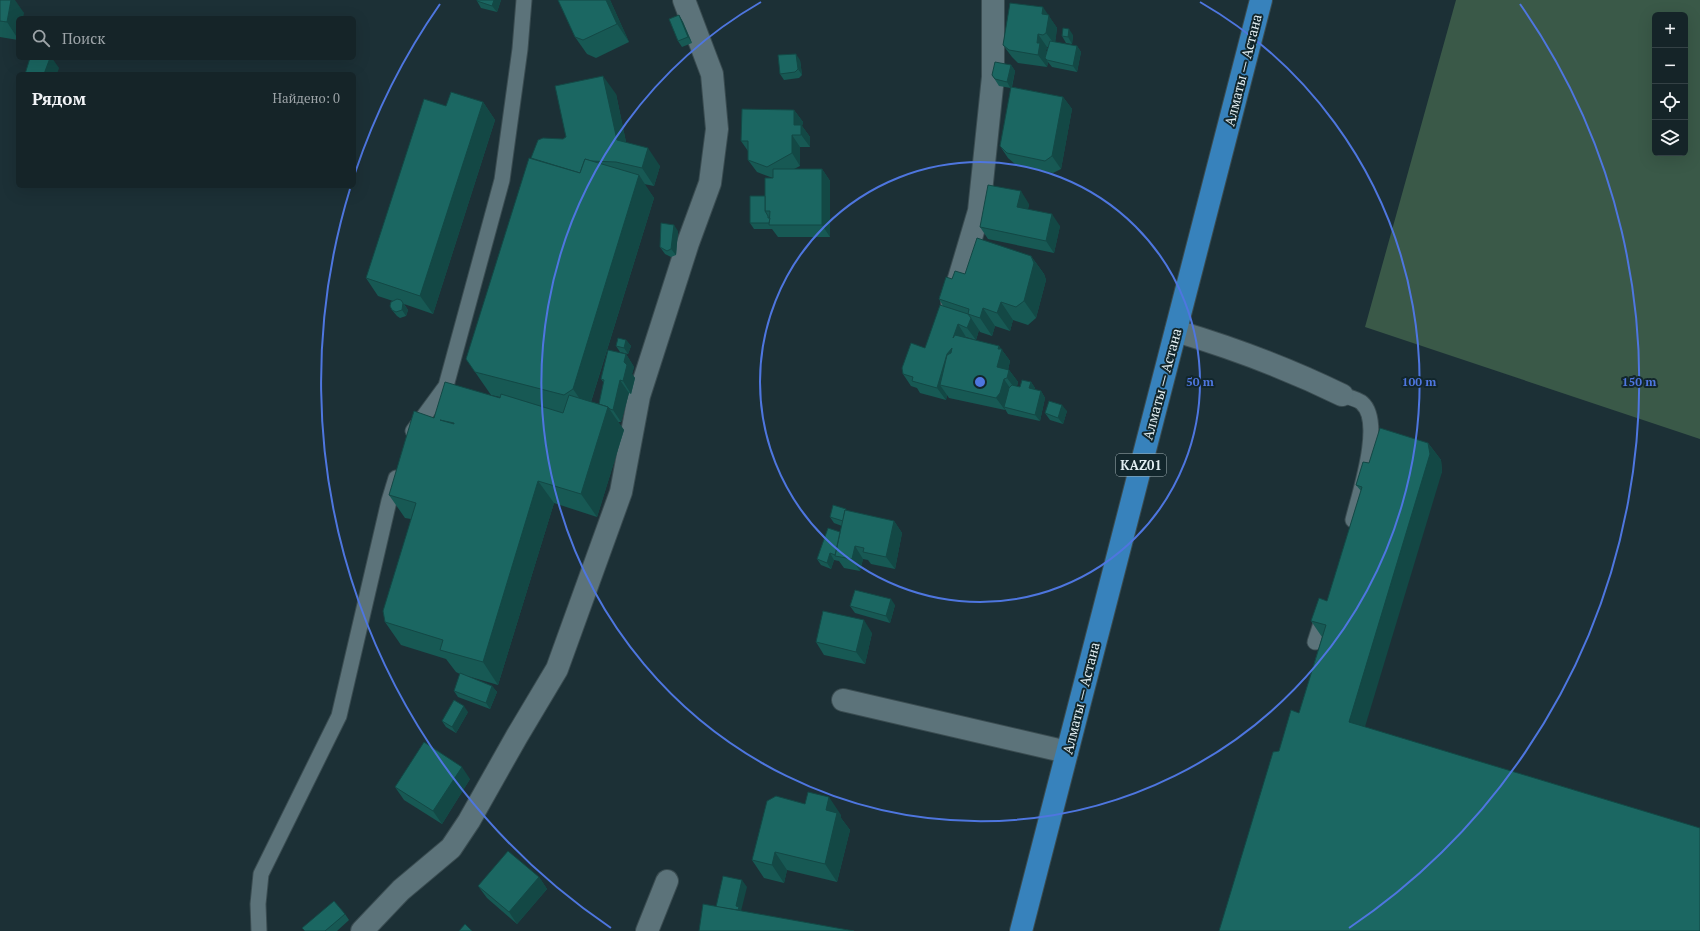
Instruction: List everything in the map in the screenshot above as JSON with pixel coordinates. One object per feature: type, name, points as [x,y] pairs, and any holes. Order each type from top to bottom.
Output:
[{"type":"highway","name":"Алматы — Астана","points":[[1021,931],[1261,0]]},
{"type":"street","points":[[362,931],[401,890],[451,848],[469,821],[557,669],[621,492],[639,396],[688,243],[710,183],[717,129],[712,74],[684,0]]},
{"type":"street","points":[[949,311],[979,211],[994,77],[993,0]]},
{"type":"street","points":[[1176,331],[1218,344],[1310,379],[1342,395]]},
{"type":"street","points":[[842,700],[1067,752]]},
{"type":"street","points":[[647,931],[667,881]]},
{"type":"lane","points":[[406,446],[408,439],[446,386],[502,180],[520,49],[524,0]]},
{"type":"lane","points":[[1342,395],[1363,403],[1372,421],[1372,439],[1349,534]]},
{"type":"lane","points":[[259,931],[258,904],[261,874],[339,716],[389,500],[399,466]]},
{"type":"lane","points":[[1315,642],[1329,599]]},
{"type":"green space","points":[[1456,0],[1700,0],[1700,439],[1365,327]]},
{"type":"building","points":[[0,0],[11,0],[7,22],[0,21]]},
{"type":"building","points":[[477,0],[494,0],[492,6]]},
{"type":"building","points":[[558,0],[606,0],[617,24],[583,40],[575,37]]},
{"type":"building","points":[[1010,3],[1043,7],[1042,14],[1049,15],[1046,33],[1043,35],[1038,34],[1037,43],[1040,43],[1038,55],[1009,50],[1003,45]]},
{"type":"building","points":[[679,15],[688,37],[678,41],[669,19]]},
{"type":"building","points":[[1063,28],[1069,29],[1068,37],[1062,36]]},
{"type":"building","points":[[1050,41],[1077,46],[1073,66],[1047,60],[1045,58]]},
{"type":"building","points":[[796,54],[798,69],[795,72],[780,74],[778,55]]},
{"type":"building","points":[[29,60],[49,60],[45,72],[26,72]]},
{"type":"building","points":[[995,62],[1011,65],[1007,82],[995,79],[992,75]]},
{"type":"building","points":[[603,76],[617,140],[648,148],[642,168],[616,162],[591,161],[585,159],[580,173],[531,158],[538,140],[543,138],[563,139],[566,137],[555,86]]},
{"type":"building","points":[[1011,87],[1063,97],[1052,156],[1045,161],[1007,153],[1000,146]]},
{"type":"building","points":[[451,92],[483,102],[420,296],[366,278],[424,99],[446,106]]},
{"type":"building","points":[[742,109],[794,110],[794,125],[801,125],[801,135],[792,135],[792,153],[767,167],[748,160],[748,141],[741,141]]},
{"type":"building","points":[[529,158],[580,173],[585,159],[639,175],[573,389],[564,395],[475,372],[466,359]]},
{"type":"building","points":[[773,169],[822,169],[822,225],[769,225],[770,211],[765,211],[765,178],[773,178]]},
{"type":"building","points":[[988,185],[1021,191],[1017,207],[1052,214],[1046,241],[980,227]]},
{"type":"building","points":[[750,196],[765,196],[765,211],[768,218],[770,218],[769,223],[750,223]]},
{"type":"building","points":[[661,223],[674,225],[671,249],[667,251],[660,247]]},
{"type":"building","points":[[977,238],[1031,256],[1034,263],[1024,301],[1016,307],[1001,302],[997,313],[983,308],[980,318],[968,314],[969,309],[939,299],[946,277],[952,279],[955,271],[965,274]]},
{"type":"building","points":[[397,299],[401,300],[403,303],[402,310],[396,312],[392,310],[390,306],[391,302]]},
{"type":"building","points":[[940,305],[968,314],[971,318],[967,328],[958,324],[953,338],[955,335],[999,346],[998,349],[1002,349],[997,367],[1009,370],[1007,378],[1004,379],[1000,393],[996,398],[940,385],[947,355],[951,353],[952,348],[947,354],[937,388],[912,381],[913,377],[903,374],[902,368],[911,343],[925,348]]},
{"type":"building","points":[[618,338],[626,340],[624,348],[616,346]]},
{"type":"building","points":[[608,350],[626,354],[624,362],[627,365],[623,381],[620,380],[613,410],[599,404],[604,380],[601,379]]},
{"type":"building","points":[[1022,380],[1031,382],[1029,388],[1041,391],[1035,415],[1004,407],[1009,388],[1012,385],[1020,387]]},
{"type":"building","points":[[445,382],[500,398],[501,394],[563,413],[569,395],[608,407],[581,494],[538,481],[483,662],[440,650],[443,640],[385,622],[383,611],[416,503],[389,495],[414,411],[434,418]]},
{"type":"building","points":[[1049,401],[1062,405],[1058,418],[1045,413]]},
{"type":"building","points":[[1380,428],[1428,443],[1430,454],[1349,722],[1700,828],[1700,931],[1219,931],[1273,752],[1279,751],[1291,710],[1299,713],[1326,625],[1311,621],[1319,598],[1327,601],[1362,487],[1356,485],[1363,462],[1369,463]]},
{"type":"building","points":[[833,505],[846,509],[843,521],[830,517]]},
{"type":"building","points":[[845,510],[894,521],[886,557],[863,552],[864,548],[855,546],[852,559],[835,556]]},
{"type":"building","points":[[828,528],[840,532],[835,555],[830,553],[827,563],[817,559]]},
{"type":"building","points":[[855,590],[891,599],[886,616],[850,606]]},
{"type":"building","points":[[823,611],[864,620],[856,652],[816,642]]},
{"type":"building","points":[[460,673],[492,686],[486,703],[454,691]]},
{"type":"building","points":[[454,700],[464,706],[452,727],[442,721]]},
{"type":"building","points":[[424,742],[462,767],[433,811],[395,787]]},
{"type":"building","points":[[808,792],[829,797],[826,810],[837,813],[825,864],[775,852],[772,865],[752,860],[767,801],[776,796],[805,804]]},
{"type":"building","points":[[508,851],[539,877],[509,912],[478,886]]},
{"type":"building","points":[[723,876],[742,880],[736,906],[739,907],[738,910],[716,907]]},
{"type":"building","points":[[334,901],[345,914],[325,931],[305,931],[302,928]]},
{"type":"building","points":[[703,904],[854,931],[699,931]]},
{"type":"building","points":[[465,924],[472,931],[459,931]]}]
